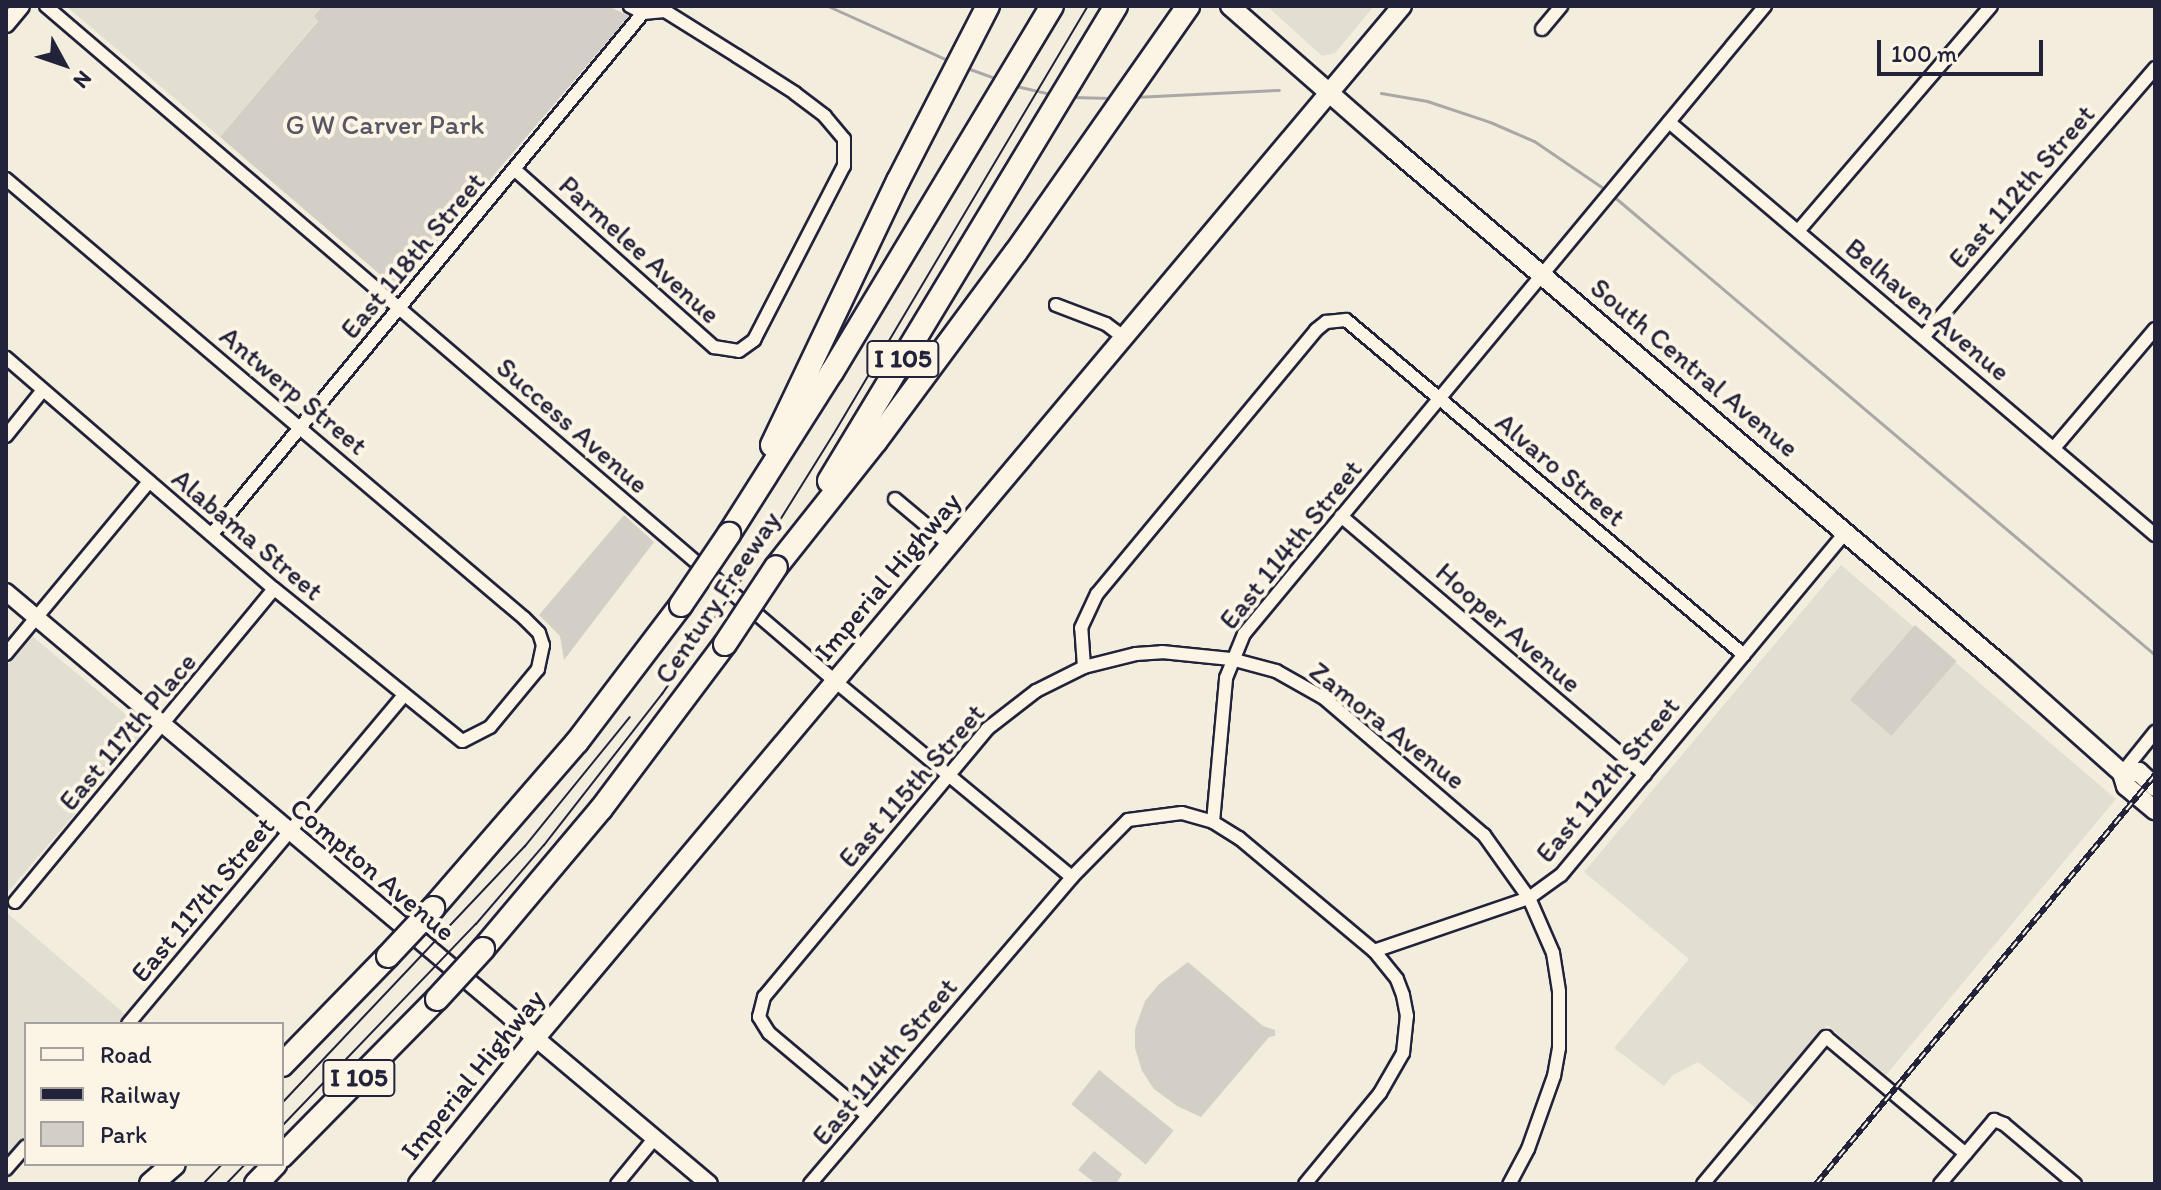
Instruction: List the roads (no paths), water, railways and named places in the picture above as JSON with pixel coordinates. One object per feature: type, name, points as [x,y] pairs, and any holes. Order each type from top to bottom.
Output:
[{"type":"highway","points":[[748,506],[777,435],[988,6]]},
{"type":"highway","name":"Century Freeway","points":[[284,1063],[433,908],[577,742],[681,605],[748,506],[1052,6]]},
{"type":"highway","name":"Century Freeway","points":[[284,1154],[483,949],[611,797],[725,644],[776,567],[1116,6]]},
{"type":"highway","points":[[776,567],[876,441],[1087,151],[1188,6]]},
{"type":"highway","points":[[151,1184],[172,1166]]},
{"type":"highway","points":[[167,1184],[184,1166]]},
{"type":"highway","points":[[256,1184],[273,1166]]},
{"type":"main road","points":[[6,24],[21,6]]},
{"type":"main road","name":"South Central Avenue","points":[[1230,6],[1846,532],[2122,773],[2126,786],[2155,810]]},
{"type":"main road","name":"Imperial Highway","points":[[418,1184],[534,1040],[1402,6]]},
{"type":"main road","name":"Compton Avenue","points":[[6,592],[534,1040],[709,1184]]},
{"type":"main road","name":"South Central Avenue","points":[[2122,773],[2139,772],[2155,787]]},
{"type":"street","name":"Success Avenue","points":[[46,6],[836,682],[1072,877]]},
{"type":"street","points":[[630,6],[646,9]]},
{"type":"street","points":[[1542,29],[1561,6]]},
{"type":"street","name":"East 114th Street","points":[[810,1184],[1072,877],[1128,820],[1182,813],[1213,822],[1226,678],[1231,659],[1244,634],[1764,6]]},
{"type":"street","points":[[1799,230],[1991,6]]},
{"type":"street","name":"East 118th Street","points":[[212,534],[646,9]]},
{"type":"street","name":"Parmelee Avenue","points":[[514,169],[714,347],[739,351],[763,328],[844,166],[844,139],[825,116],[795,93],[665,11],[646,9]]},
{"type":"street","name":"East 112th Street","points":[[1924,336],[2155,68]]},
{"type":"street","name":"Belhaven Avenue","points":[[1669,122],[2155,535]]},
{"type":"street","name":"Antwerp Street","points":[[6,179],[300,426],[539,633],[543,645],[538,669],[482,734],[462,741]]},
{"type":"street","points":[[1056,305],[1106,324],[1123,337]]},
{"type":"street","name":"Alvaro Street","points":[[1084,667],[1081,628],[1097,594],[1316,330],[1326,322],[1346,320],[1744,655]]},
{"type":"street","points":[[2054,448],[2155,329]]},
{"type":"street","name":"Alabama Street","points":[[6,358],[274,589],[462,741]]},
{"type":"street","points":[[6,436],[43,390]]},
{"type":"street","points":[[6,654],[149,482]]},
{"type":"street","points":[[895,499],[950,545]]},
{"type":"street","name":"Hooper Avenue","points":[[1341,516],[1645,775]]},
{"type":"street","name":"East 112th Street","points":[[1374,951],[1529,898],[1561,875],[1846,532]]},
{"type":"street","name":"East 117th Place","points":[[15,902],[164,726],[274,589]]},
{"type":"street","name":"Zamora Avenue","points":[[1084,667],[1136,654],[1231,659],[1276,671],[1334,707],[1484,835],[1529,898],[1548,941],[1557,972],[1559,1048],[1543,1112],[1509,1184]]},
{"type":"street","name":"East 115th Street","points":[[868,1116],[769,1033],[759,1017],[759,1007],[773,983],[987,729],[1061,676],[1084,667]]},
{"type":"street","name":"East 117th Street","points":[[130,1022],[404,695]]},
{"type":"street","points":[[2122,773],[2155,732]]},
{"type":"street","points":[[1213,822],[1239,838],[1374,951],[1397,979],[1403,995],[1407,1016],[1403,1053],[1380,1093],[1305,1184]]},
{"type":"street","points":[[1703,1184],[1826,1037],[1966,1154]]},
{"type":"street","points":[[1940,1184],[1994,1120],[2004,1124],[2075,1184]]},
{"type":"street","points":[[617,1184],[654,1139]]},
{"type":"street","points":[[6,1169],[24,1148]]},
{"type":"waterway","points":[[828,6],[949,61]]},
{"type":"waterway","points":[[967,68],[997,79]]},
{"type":"waterway","points":[[1016,86],[1051,94]]},
{"type":"waterway","points":[[1134,97],[1279,90]]},
{"type":"waterway","points":[[1381,93],[1427,101],[1490,122],[1534,141],[1606,190]]},
{"type":"waterway","points":[[1071,97],[1111,98]]},
{"type":"waterway","points":[[1612,195],[2155,655]]},
{"type":"tram line","points":[[284,1124],[476,924],[544,845],[662,694],[757,557],[833,435],[1088,6]]},
{"type":"tram line","points":[[284,1101],[525,846],[630,717]]},
{"type":"tram line","points":[[203,1184],[220,1166]]},
{"type":"tram line","points":[[226,1184],[243,1166]]},
{"type":"railway","points":[[1816,1184],[2155,775]]},
{"type":"park label","name":"G W Carver Park","points":[[385,124]]}]
